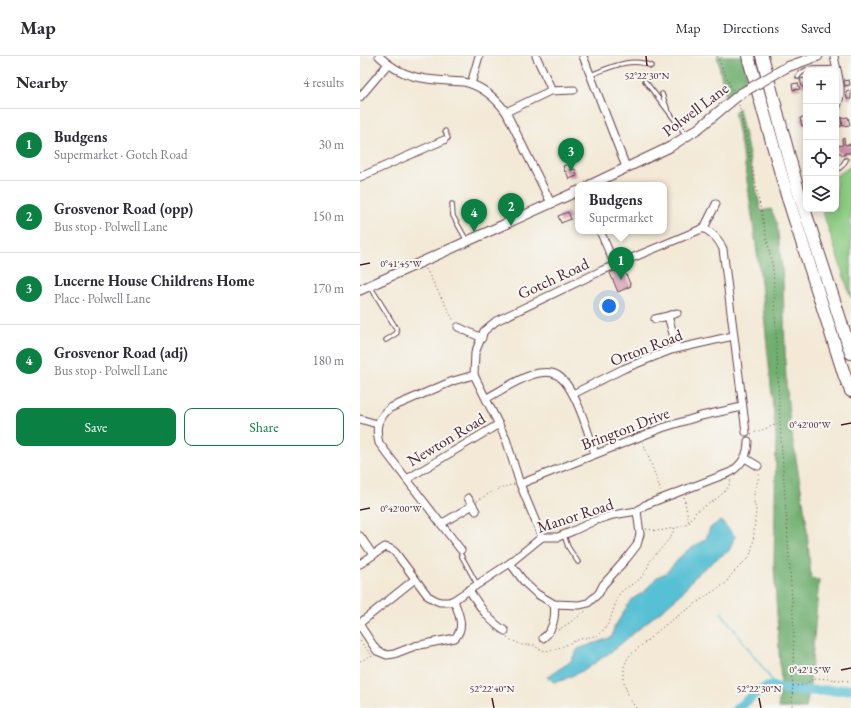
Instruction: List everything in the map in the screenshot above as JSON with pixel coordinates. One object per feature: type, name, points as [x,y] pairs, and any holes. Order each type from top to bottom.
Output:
[{"type":"highway","points":[[748,56],[787,195],[851,391]]},
{"type":"highway","points":[[762,56],[798,190],[851,353]]},
{"type":"street","points":[[379,56],[388,64],[407,75],[417,78],[471,84],[478,86],[498,100],[506,112],[551,203]]},
{"type":"street","points":[[471,84],[478,56]]},
{"type":"street","points":[[536,56],[550,86],[550,91]]},
{"type":"street","points":[[583,56],[626,167]]},
{"type":"street","name":"Polwell Lane","points":[[596,182],[670,147],[699,128],[738,98],[786,67],[818,56]]},
{"type":"street","points":[[834,56],[836,68]]},
{"type":"street","points":[[360,97],[388,64]]},
{"type":"street","points":[[839,83],[841,93],[839,102]]},
{"type":"street","points":[[506,112],[550,91],[574,90]]},
{"type":"street","points":[[360,177],[435,139],[444,140]]},
{"type":"street","points":[[360,290],[575,192]]},
{"type":"street","points":[[716,204],[704,228],[716,236],[724,249],[733,336],[747,436],[748,449],[745,458],[758,466]]},
{"type":"street","name":"Gotch Road","points":[[474,375],[475,354],[484,331],[496,321],[546,296],[615,265],[704,228]]},
{"type":"street","points":[[601,234],[615,265]]},
{"type":"street","points":[[655,319],[677,313]]},
{"type":"street","points":[[668,316],[677,348]]},
{"type":"street","points":[[458,327],[482,338]]},
{"type":"street","name":"Orton Road","points":[[573,394],[647,358],[677,348],[733,336]]},
{"type":"street","points":[[487,398],[530,376],[540,373],[558,375],[573,394],[595,454]]},
{"type":"street","points":[[461,552],[379,443],[377,424],[390,408],[452,381],[474,375],[487,398],[506,439],[520,484],[542,537]]},
{"type":"street","name":"Brington Drive","points":[[520,484],[662,428],[701,416],[742,407]]},
{"type":"street","points":[[360,419],[377,424]]},
{"type":"street","name":"Newton Road","points":[[407,479],[499,424]]},
{"type":"street","name":"Manor Road","points":[[454,600],[510,563],[542,537],[558,537],[594,521],[613,515],[637,511],[645,505],[731,472],[741,464],[745,458]]},
{"type":"street","points":[[441,524],[474,508],[468,498]]},
{"type":"street","points":[[510,563],[525,583],[537,594],[554,604],[579,605],[588,603],[599,593],[603,585],[637,545],[640,534],[637,511]]},
{"type":"street","points":[[360,536],[373,555]]},
{"type":"street","points":[[360,564],[384,547],[391,549],[395,552],[428,596],[435,600],[445,602],[454,600],[462,626],[460,634],[455,638],[415,646],[387,655],[377,651],[361,627],[360,623],[415,579]]},
{"type":"street","points":[[469,590],[486,616],[505,631]]},
{"type":"street","points":[[544,637],[551,630],[555,611],[554,604]]},
{"type":"lane","points":[[590,75],[626,62],[645,62],[651,66]]},
{"type":"lane","points":[[798,77],[803,72]]},
{"type":"lane","points":[[645,81],[687,136]]},
{"type":"lane","points":[[662,94],[667,108]]},
{"type":"lane","points":[[444,140],[448,138],[445,131]]},
{"type":"lane","points":[[839,168],[846,160]]},
{"type":"lane","points":[[452,204],[454,216],[466,241]]},
{"type":"lane","points":[[370,285],[396,328],[397,333],[386,340]]},
{"type":"lane","points":[[564,535],[568,547],[578,562]]},
{"type":"lane","points":[[461,552],[477,584]]},
{"type":"path","points":[[717,56],[738,98],[773,268],[780,423],[794,630],[792,708]]},
{"type":"path","points":[[422,261],[458,327]]},
{"type":"path","points":[[747,436],[780,423]]},
{"type":"path","points":[[641,436],[663,498]]},
{"type":"path","points":[[636,708],[629,698],[624,682],[624,666],[628,657],[665,625],[726,584],[731,575],[750,556],[753,544],[756,509],[754,494],[759,476],[758,466]]},
{"type":"path","points":[[639,528],[660,531],[689,523],[695,513],[722,494],[730,485],[731,472]]},
{"type":"path","points":[[474,508],[476,502],[493,491],[520,484]]},
{"type":"path","points":[[682,490],[689,523]]},
{"type":"path","points":[[505,631],[503,636],[522,645],[535,645],[538,649],[546,651],[556,649],[580,639],[599,635],[609,623],[612,610],[618,596],[623,590],[640,579],[647,569],[650,561],[666,542],[675,528]]},
{"type":"path","points":[[544,637],[578,618],[591,605],[591,600]]},
{"type":"path","points":[[360,641],[372,657]]},
{"type":"path","points":[[360,661],[381,653]]},
{"type":"path","points":[[793,686],[803,685],[816,678],[851,682]]},
{"type":"green space","points":[[717,56],[742,56],[748,82],[736,88],[726,99]]},
{"type":"green space","points":[[739,108],[761,211],[771,209],[777,223],[783,279],[786,383],[790,423],[806,519],[811,578],[819,580],[810,684],[806,708],[778,708],[781,683],[774,566],[776,437],[760,274],[745,166],[734,112]]},
{"type":"green space","points":[[851,166],[851,298],[823,212],[839,212],[839,174]]},
{"type":"water","points":[[720,521],[735,536],[729,551],[697,574],[680,595],[612,651],[586,669],[563,680],[554,682],[547,677],[570,662],[578,649],[612,637],[614,628],[631,600],[645,591],[657,577],[666,573],[685,552],[706,539],[710,528]]},
{"type":"building","points":[[803,78],[803,87],[802,87],[800,79]]},
{"type":"building","points":[[849,80],[850,85],[844,86],[844,81]]},
{"type":"building","points":[[798,83],[800,89],[793,90],[792,84]]},
{"type":"building","points":[[850,90],[851,99],[847,99],[846,91]]},
{"type":"building","points":[[803,117],[803,126],[802,126],[800,118]]},
{"type":"building","points":[[839,117],[841,117],[842,126],[839,126]]},
{"type":"building","points":[[848,117],[850,125],[843,126],[841,118]]},
{"type":"building","points":[[844,138],[845,145],[851,144],[851,153],[845,153],[845,155],[842,155],[839,153],[839,146],[843,145],[842,139]]},
{"type":"building","points":[[569,164],[571,170],[575,169],[577,176],[569,179],[563,166]]},
{"type":"building","points":[[568,212],[571,219],[561,223],[558,216]]},
{"type":"building","points":[[623,267],[631,286],[618,292],[610,273]]},
{"type":"waterway","points":[[721,612],[777,687]]},
{"type":"waterway","points":[[737,708],[768,687],[807,691],[851,689]]},
{"type":"place","name":"Lucerne House Childrens Home","points":[[571,171]]},
{"type":"place","name":"Grosvenor Road (opp)","points":[[511,226]]},
{"type":"place","name":"Grosvenor Road (adj)","points":[[474,232]]},
{"type":"place","name":"Budgens","points":[[621,280]]}]
